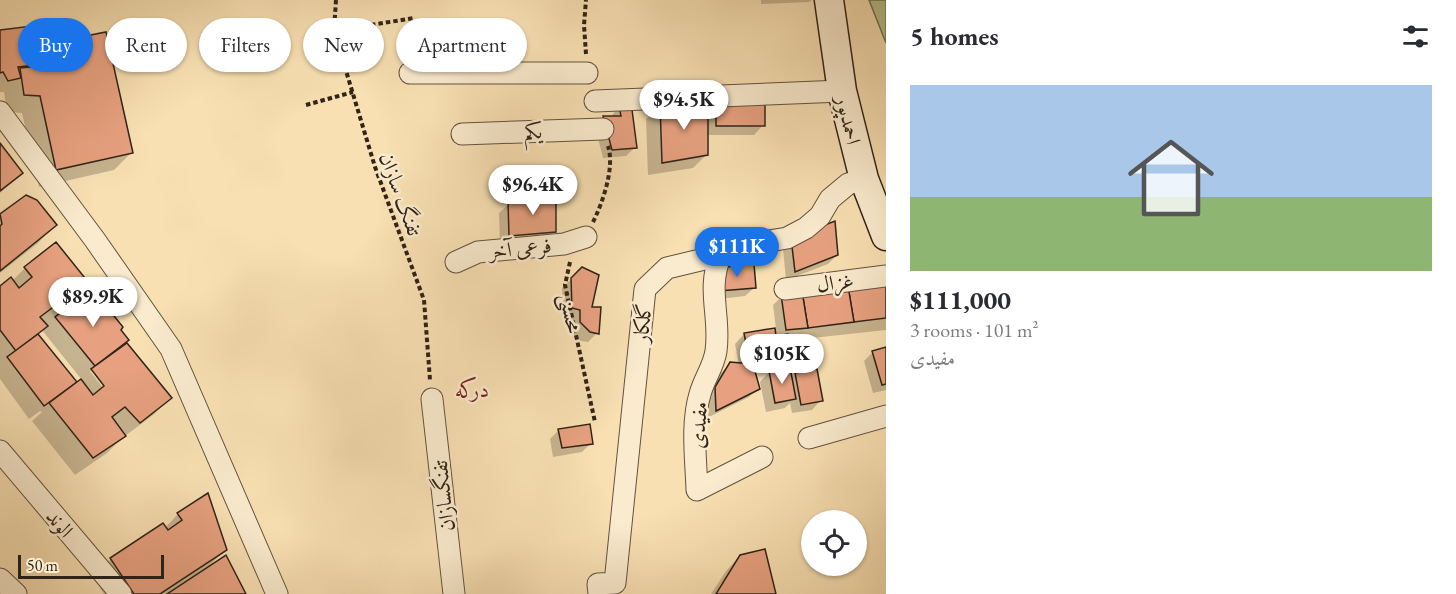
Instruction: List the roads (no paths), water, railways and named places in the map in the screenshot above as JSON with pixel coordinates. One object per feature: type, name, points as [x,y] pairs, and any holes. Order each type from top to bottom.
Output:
[{"type":"street","name":"احمدپور","points":[[829,0],[842,91],[864,179],[886,236]]},
{"type":"street","name":"احمدپور","points":[[843,0],[856,89],[886,202]]},
{"type":"street","points":[[410,73],[587,73]]},
{"type":"street","points":[[595,101],[842,91]]},
{"type":"street","points":[[0,112],[95,240],[171,349],[277,594]]},
{"type":"street","name":"یکم","points":[[462,134],[603,129]]},
{"type":"street","name":"گلکار","points":[[599,594],[598,584],[615,583],[645,289],[668,268],[721,255],[733,249],[787,238],[806,228],[820,216],[830,199],[848,184],[864,179]]},
{"type":"street","name":"فرعی آخر","points":[[456,262],[478,252],[564,244],[586,237]]},
{"type":"street","name":"مفیدی","points":[[721,255],[714,270],[716,351],[710,372],[700,392],[697,407],[697,490],[762,457]]},
{"type":"street","name":"غزال","points":[[785,289],[886,276]]},
{"type":"street","name":"تفنگسازان","points":[[432,399],[454,594]]},
{"type":"street","points":[[809,438],[886,416]]},
{"type":"street","name":"الوند","points":[[0,451],[120,594]]},
{"type":"street","points":[[0,579],[16,594]]},
{"type":"district","name":"درکه","points":[[472,389]]}]
